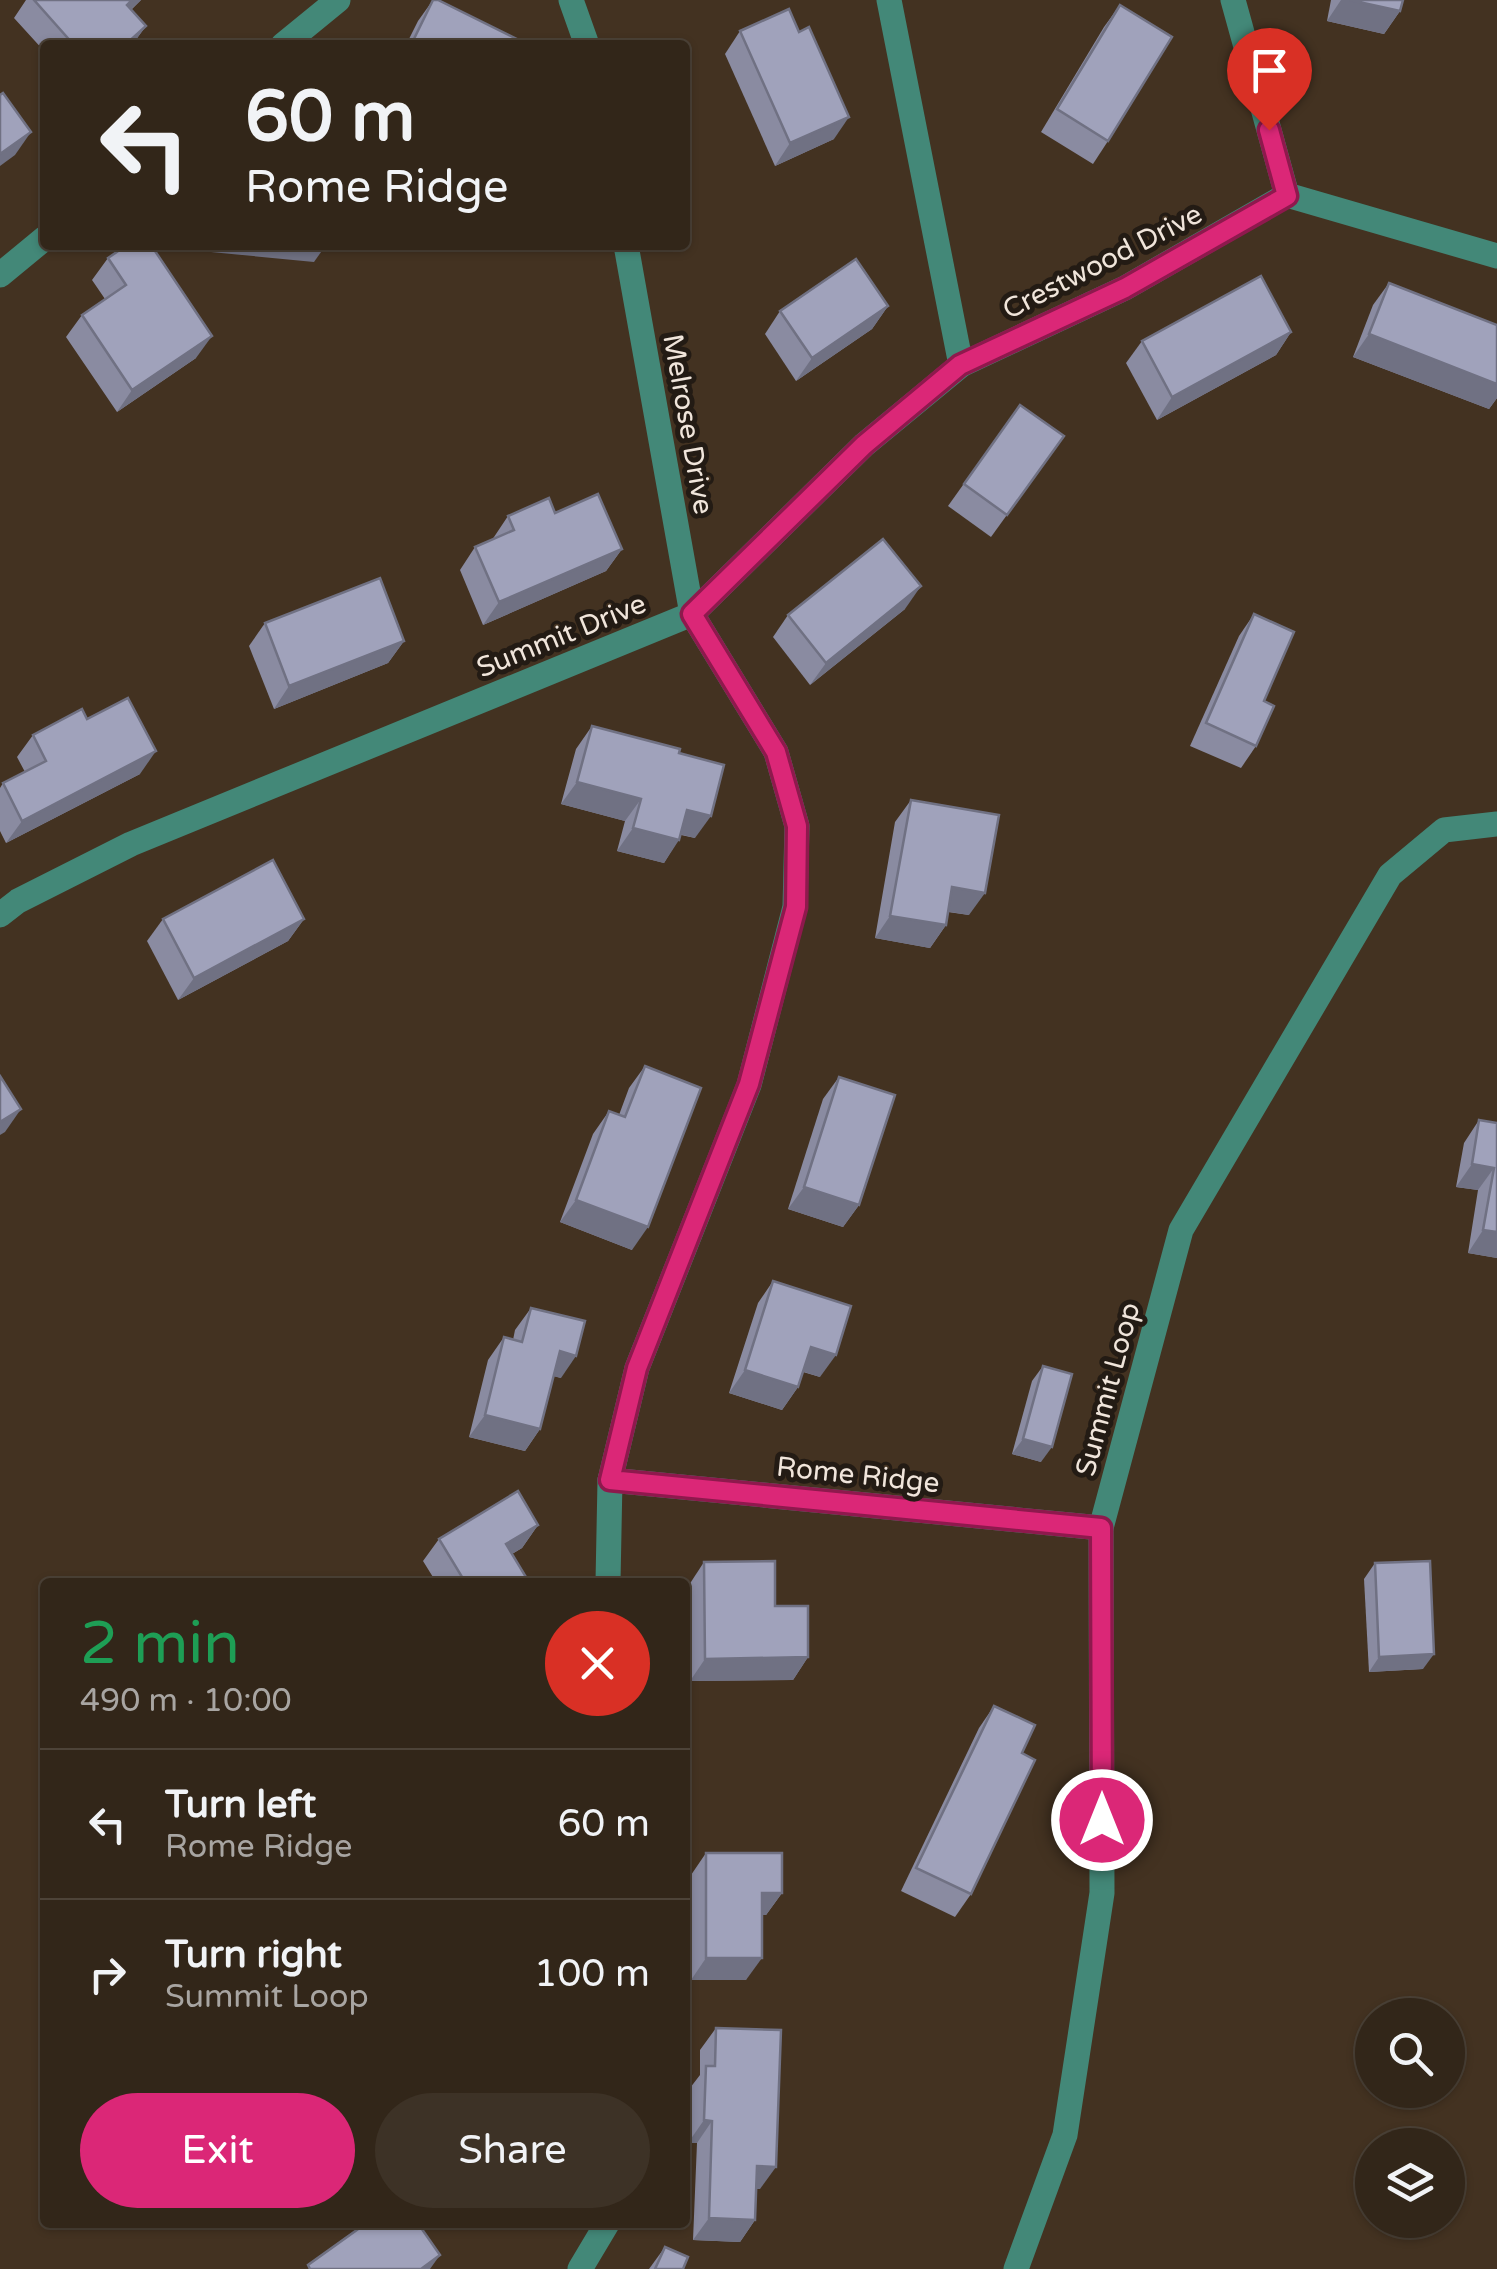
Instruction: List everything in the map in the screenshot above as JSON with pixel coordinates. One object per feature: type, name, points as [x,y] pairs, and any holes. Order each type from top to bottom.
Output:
[{"type":"street","points":[[289,40],[338,0]]},
{"type":"street","points":[[571,0],[586,40]]},
{"type":"street","points":[[890,0],[960,365]]},
{"type":"street","points":[[1232,0],[1287,196],[1497,256]]},
{"type":"street","name":"Crestwood Drive","points":[[960,365],[1125,288],[1287,196]]},
{"type":"street","points":[[0,275],[40,242]]},
{"type":"street","name":"Melrose Drive","points":[[627,250],[692,614]]},
{"type":"street","name":"Summit Drive","points":[[0,915],[18,900],[131,844],[692,614],[864,445],[960,365]]},
{"type":"street","points":[[608,1578],[610,1480],[637,1368],[749,1084],[796,907],[797,826],[776,752],[692,614]]},
{"type":"street","name":"Summit Loop","points":[[1016,2269],[1065,2135],[1102,1893],[1101,1528],[1180,1230],[1390,875],[1444,830],[1497,824]]},
{"type":"street","name":"Rome Ridge","points":[[610,1480],[1101,1528]]},
{"type":"street","points":[[580,2269],[604,2228]]},
{"type":"building","points":[[34,0],[132,0],[127,5],[146,26],[131,40],[70,40]]},
{"type":"building","points":[[433,0],[438,0],[519,40],[413,40]]},
{"type":"building","points":[[1350,0],[1403,0],[1400,11]]},
{"type":"building","points":[[1120,5],[1172,37],[1108,141],[1057,109]]},
{"type":"building","points":[[789,9],[799,32],[809,27],[849,117],[790,143],[740,31]]},
{"type":"building","points":[[3,93],[31,132],[0,154],[0,95]]},
{"type":"building","points":[[120,250],[154,250],[212,336],[132,390],[82,315],[126,285],[108,258]]},
{"type":"building","points":[[856,259],[888,306],[812,358],[780,311]]},
{"type":"building","points":[[1261,276],[1291,332],[1172,397],[1142,341]]},
{"type":"building","points":[[1389,283],[1497,325],[1497,384],[1369,334]]},
{"type":"building","points":[[1020,405],[1064,436],[1007,515],[964,484]]},
{"type":"building","points":[[598,494],[622,549],[499,602],[475,547],[514,530],[508,516],[549,498],[555,513]]},
{"type":"building","points":[[883,539],[921,586],[826,663],[788,615]]},
{"type":"building","points":[[380,578],[404,641],[289,686],[265,623]]},
{"type":"building","points":[[1254,614],[1294,632],[1264,701],[1274,706],[1256,746],[1206,723]]},
{"type":"building","points":[[128,698],[156,751],[22,821],[3,783],[46,761],[33,735],[82,709],[87,719]]},
{"type":"building","points":[[592,726],[724,765],[711,816],[687,810],[679,840],[633,828],[641,799],[577,782]]},
{"type":"building","points":[[911,800],[999,815],[985,893],[952,887],[946,925],[890,916]]},
{"type":"building","points":[[273,860],[304,919],[194,978],[163,919]]},
{"type":"building","points":[[645,1066],[701,1088],[648,1227],[576,1200],[609,1111],[625,1117]]},
{"type":"building","points":[[0,1076],[21,1109],[0,1122]]},
{"type":"building","points":[[839,1077],[895,1095],[859,1205],[804,1187]]},
{"type":"building","points":[[1479,1120],[1497,1123],[1497,1232],[1483,1230],[1494,1168],[1472,1164]]},
{"type":"building","points":[[773,1281],[851,1306],[836,1355],[811,1347],[798,1387],[745,1370]]},
{"type":"building","points":[[531,1308],[585,1321],[576,1356],[560,1351],[540,1429],[485,1415],[504,1337],[522,1342]]},
{"type":"building","points":[[1043,1366],[1072,1374],[1052,1447],[1023,1439]]},
{"type":"building","points":[[518,1491],[538,1525],[506,1544],[527,1578],[463,1578],[439,1539]]},
{"type":"building","points":[[775,1561],[775,1606],[808,1606],[808,1657],[705,1659],[704,1562]]},
{"type":"building","points":[[1430,1561],[1434,1654],[1379,1657],[1375,1563]]},
{"type":"building","points":[[994,1706],[1035,1725],[1022,1753],[1035,1760],[971,1894],[916,1868]]},
{"type":"building","points":[[706,1853],[782,1853],[782,1893],[762,1893],[762,1958],[706,1958]]},
{"type":"building","points":[[716,2028],[781,2030],[776,2167],[757,2166],[755,2220],[709,2218],[712,2121],[704,2120],[706,2066],[715,2066]]},
{"type":"building","points":[[360,2228],[421,2228],[440,2255],[421,2269],[310,2269],[308,2265]]},
{"type":"building","points":[[665,2247],[688,2257],[683,2269],[655,2269]]},
{"type":"route","points":[[1102,1820],[1101,1528],[610,1480],[637,1368],[749,1084],[796,907],[797,826],[776,752],[692,614],[864,445],[960,365],[1125,288],[1287,196],[1269,130]]}]
